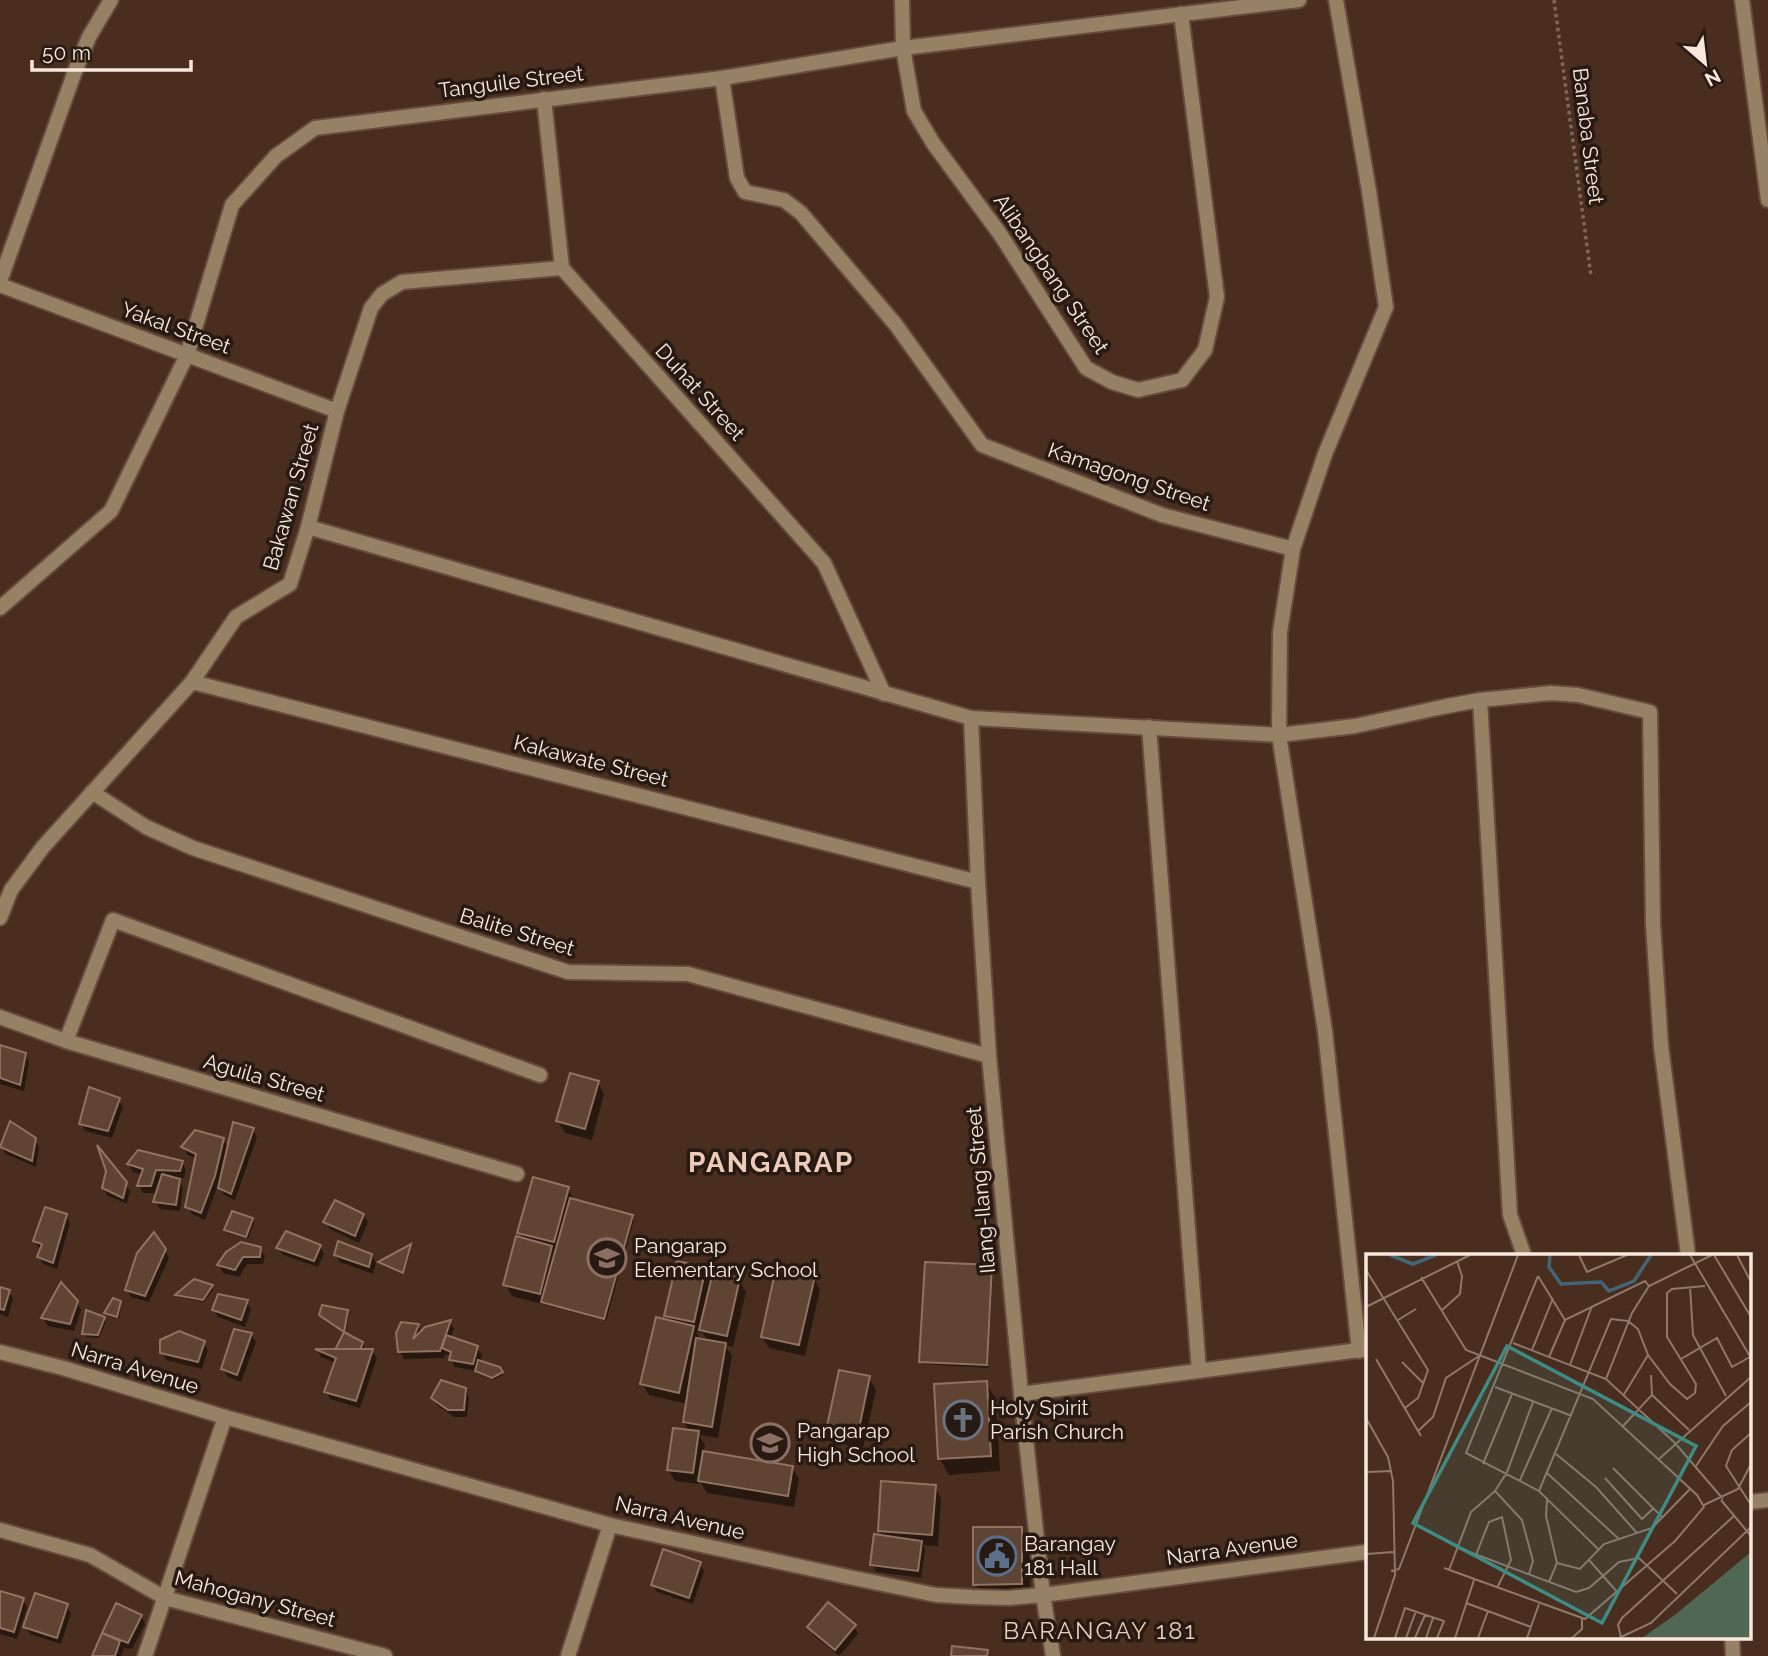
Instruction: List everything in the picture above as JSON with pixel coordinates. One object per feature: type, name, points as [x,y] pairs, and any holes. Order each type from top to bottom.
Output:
[{"type":"street","points":[[0,283],[75,71],[89,37],[111,0]]},
{"type":"street","name":"Alibangbang Street","points":[[902,0],[903,48],[914,111],[933,143],[1000,234],[1086,368],[1112,382],[1138,390],[1182,380],[1205,350],[1217,297],[1181,14]]},
{"type":"street","name":"Tanguile Street","points":[[0,608],[111,511],[187,355],[232,205],[276,156],[314,128],[722,78],[903,48],[1299,0]]},
{"type":"street","points":[[1021,1394],[1363,1350],[1325,1031],[1279,735],[1280,632],[1293,549],[1325,454],[1386,307],[1336,0]]},
{"type":"street","points":[[1742,0],[1768,200]]},
{"type":"street","name":"Kamagong Street","points":[[722,78],[737,178],[745,192],[784,200],[801,213],[896,325],[982,444],[1162,515],[1293,549]]},
{"type":"street","points":[[544,99],[562,268]]},
{"type":"street","name":"Bakawan Street","points":[[0,919],[10,890],[43,847],[192,682],[236,617],[290,584],[308,527],[337,411],[372,308],[382,294],[402,282],[562,268]]},
{"type":"street","name":"Duhat Street","points":[[562,268],[824,563],[884,694]]},
{"type":"street","name":"Yakal Street","points":[[0,283],[337,411]]},
{"type":"street","points":[[308,527],[971,718],[1279,735],[1355,726],[1480,700],[1550,693],[1578,695],[1650,712],[1653,924],[1661,1046],[1688,1254]]},
{"type":"street","name":"Kakawate Street","points":[[192,682],[978,882]]},
{"type":"street","points":[[1480,700],[1510,1215],[1524,1254]]},
{"type":"street","name":"Ilang-Ilang Street","points":[[971,718],[989,1056],[1021,1394],[1053,1656]]},
{"type":"street","points":[[1149,727],[1199,1371]]},
{"type":"street","name":"Balite Street","points":[[92,792],[146,827],[192,848],[568,972],[688,974],[989,1056]]},
{"type":"street","points":[[66,1041],[113,920],[540,1075]]},
{"type":"street","name":"Aguila Street","points":[[0,1017],[66,1041],[517,1174]]},
{"type":"street","name":"Narra Avenue","points":[[0,1352],[63,1368],[225,1418],[610,1525],[936,1595],[984,1598],[1044,1595],[1366,1552]]},
{"type":"street","points":[[145,1656],[225,1418]]},
{"type":"street","points":[[1750,1502],[1768,1500]]},
{"type":"street","points":[[568,1656],[610,1525]]},
{"type":"street","name":"Mahogany Street","points":[[0,1530],[89,1555],[165,1598],[385,1656]]},
{"type":"street","points":[[1732,1638],[1733,1656]]},
{"type":"path","name":"Banaba Street","points":[[1553,0],[1591,276]]},
{"type":"building","points":[[0,1045],[26,1053],[20,1085],[0,1078]]},
{"type":"building","points":[[570,1073],[599,1081],[585,1129],[556,1121]]},
{"type":"building","points":[[89,1087],[120,1098],[108,1131],[79,1124]]},
{"type":"building","points":[[10,1121],[36,1138],[32,1161],[0,1147]]},
{"type":"building","points":[[233,1122],[254,1128],[231,1194],[218,1188]]},
{"type":"building","points":[[195,1130],[224,1138],[215,1176],[201,1213],[185,1207],[196,1154],[181,1147]]},
{"type":"building","points":[[97,1145],[127,1182],[123,1198],[102,1188],[106,1171]]},
{"type":"building","points":[[138,1150],[183,1161],[180,1171],[156,1170],[151,1186],[137,1186],[143,1169],[127,1164]]},
{"type":"building","points":[[162,1174],[180,1179],[176,1205],[153,1202]]},
{"type":"building","points":[[533,1177],[569,1187],[554,1242],[517,1233]]},
{"type":"building","points":[[570,1198],[633,1215],[604,1319],[541,1302]]},
{"type":"building","points":[[335,1200],[364,1214],[355,1236],[323,1222]]},
{"type":"building","points":[[45,1207],[67,1214],[53,1263],[37,1257],[42,1244],[33,1241]]},
{"type":"building","points":[[232,1211],[253,1218],[246,1237],[224,1230]]},
{"type":"building","points":[[286,1231],[321,1245],[314,1261],[276,1248]]},
{"type":"building","points":[[154,1232],[166,1249],[145,1296],[125,1290],[137,1253]]},
{"type":"building","points":[[516,1236],[552,1246],[540,1294],[503,1285]]},
{"type":"building","points":[[338,1241],[372,1254],[369,1267],[334,1255]]},
{"type":"building","points":[[241,1242],[261,1247],[260,1257],[243,1257],[235,1270],[217,1265],[226,1252]]},
{"type":"building","points":[[411,1244],[403,1273],[378,1262]]},
{"type":"building","points":[[677,1261],[706,1267],[694,1322],[664,1316]]},
{"type":"building","points":[[925,1262],[992,1265],[987,1365],[919,1362]]},
{"type":"building","points":[[776,1268],[815,1276],[799,1345],[761,1337]]},
{"type":"building","points":[[713,1272],[740,1278],[727,1336],[699,1330]]},
{"type":"building","points":[[194,1279],[213,1285],[203,1300],[175,1295]]},
{"type":"building","points":[[61,1282],[78,1301],[70,1324],[41,1318]]},
{"type":"building","points":[[0,1287],[10,1290],[4,1310],[0,1309]]},
{"type":"building","points":[[218,1294],[248,1300],[241,1320],[212,1310]]},
{"type":"building","points":[[113,1298],[121,1301],[117,1317],[104,1313]]},
{"type":"building","points":[[322,1305],[348,1310],[344,1332],[319,1315]]},
{"type":"building","points":[[86,1310],[105,1317],[98,1335],[82,1334]]},
{"type":"building","points":[[656,1317],[694,1326],[679,1393],[640,1384]]},
{"type":"building","points":[[451,1320],[440,1351],[398,1352],[396,1333],[401,1322],[419,1324],[413,1339],[425,1327]]},
{"type":"building","points":[[234,1329],[252,1333],[237,1375],[221,1369]]},
{"type":"building","points":[[179,1331],[205,1341],[198,1362],[160,1353],[160,1340]]},
{"type":"building","points":[[344,1332],[363,1342],[357,1359],[334,1352]]},
{"type":"building","points":[[446,1335],[478,1346],[473,1364],[449,1360],[451,1352],[442,1348]]},
{"type":"building","points":[[696,1338],[726,1343],[712,1427],[683,1422]]},
{"type":"building","points":[[315,1349],[373,1349],[356,1401],[324,1392],[336,1358]]},
{"type":"building","points":[[478,1360],[500,1367],[503,1372],[492,1378],[475,1371]]},
{"type":"building","points":[[839,1370],[870,1376],[857,1438],[826,1431]]},
{"type":"building","points":[[441,1380],[466,1388],[464,1410],[448,1410],[431,1398]]},
{"type":"building","name":"Holy Spirit Parish Church","points":[[987,1381],[991,1456],[938,1459],[934,1384]]},
{"type":"building","points":[[673,1428],[699,1431],[693,1473],[667,1470]]},
{"type":"building","points":[[703,1451],[793,1466],[788,1496],[698,1481]]},
{"type":"building","points":[[881,1481],[936,1485],[932,1535],[878,1531]]},
{"type":"building","name":"Barangay 181 Hall","points":[[973,1527],[1022,1527],[1022,1584],[973,1585]]},
{"type":"building","points":[[874,1534],[922,1541],[918,1571],[870,1565]]},
{"type":"building","points":[[663,1549],[701,1562],[689,1598],[651,1585]]},
{"type":"building","points":[[0,1591],[24,1598],[14,1632],[0,1628]]},
{"type":"building","points":[[35,1593],[68,1604],[57,1638],[23,1627]]},
{"type":"building","points":[[828,1602],[856,1625],[835,1650],[807,1627]]},
{"type":"building","points":[[116,1603],[142,1615],[128,1643],[102,1633]]},
{"type":"building","points":[[102,1633],[120,1641],[115,1656],[92,1656]]},
{"type":"building","points":[[952,1646],[988,1650],[987,1656],[951,1656]]},
{"type":"place","name":"Pangarap Elementary School","points":[[607,1258]]},
{"type":"place","name":"Holy Spirit Parish Church","points":[[963,1420]]},
{"type":"place","name":"Pangarap High School","points":[[770,1443]]},
{"type":"place","name":"Barangay 181 Hall","points":[[997,1556]]},
{"type":"district","name":"PANGARAP","points":[[771,1162]]},
{"type":"district","name":"BARANGAY 181","points":[[1100,1631]]}]
